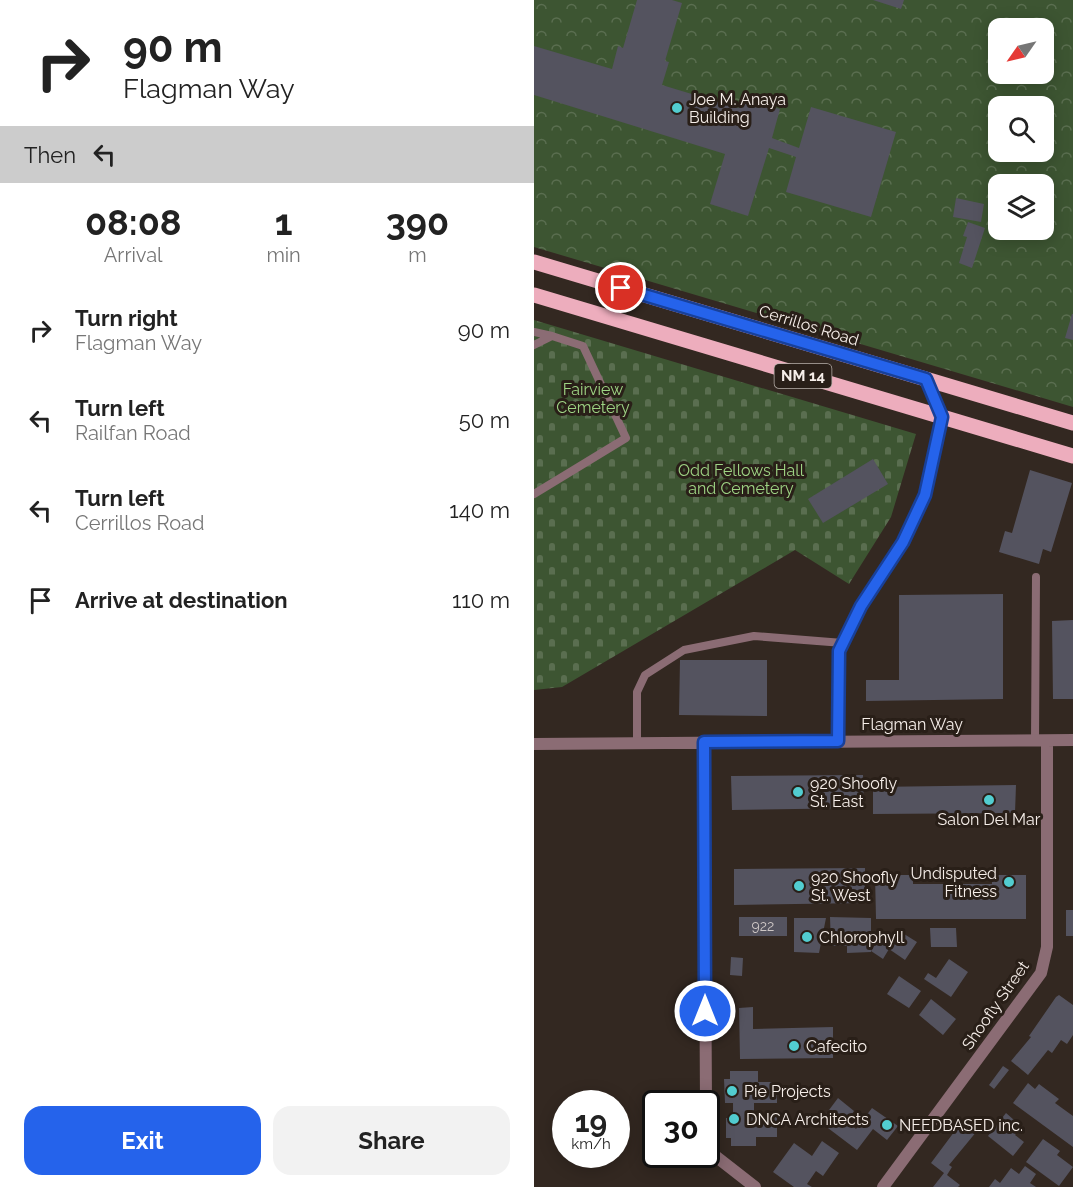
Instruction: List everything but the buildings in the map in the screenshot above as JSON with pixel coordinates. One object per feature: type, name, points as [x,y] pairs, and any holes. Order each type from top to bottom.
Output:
[{"type":"main road","name":"Cerrillos Road","points":[[534,262],[1073,423]]},
{"type":"main road","name":"NM 14","points":[[534,295],[1073,456]]},
{"type":"street","points":[[838,741],[839,651],[861,606],[903,542],[925,495],[942,417],[926,379]]},
{"type":"street","name":"Flagman Way","points":[[534,744],[1073,740]]},
{"type":"street","name":"Shoofly Street","points":[[883,1187],[1041,973],[1047,947],[1041,741]]},
{"type":"street","points":[[704,742],[706,1090]]},
{"type":"street","points":[[720,1160],[755,1187]]},
{"type":"lane","points":[[534,332],[583,346],[626,438],[534,494]]},
{"type":"lane","points":[[534,345],[552,336]]},
{"type":"lane","points":[[1036,577],[1041,741]]},
{"type":"lane","points":[[637,743],[637,692],[645,675],[684,650],[754,636],[843,642]]},
{"type":"green space","points":[[534,0],[1073,0],[1073,407],[534,247]]},
{"type":"green space","name":"Odd Fellows Hall and Cemetery","points":[[534,320],[916,434],[891,517],[849,584],[795,550],[562,687],[534,690]]},
{"type":"place","name":"Joe M. Anaya Building","points":[[677,108]]},
{"type":"place","name":"920 Shoofly St. East","points":[[798,792]]},
{"type":"place","name":"Salon Del Mar","points":[[989,800]]},
{"type":"place","name":"Undisputed Fitness","points":[[1009,882]]},
{"type":"place","name":"920 Shoofly St. West","points":[[799,886]]},
{"type":"place","name":"Chlorophyll","points":[[807,937]]},
{"type":"place","name":"Cafecito","points":[[794,1046]]},
{"type":"place","name":"Pie Projects","points":[[732,1091]]},
{"type":"place","name":"DNCA Architects","points":[[734,1119]]},
{"type":"place","name":"NEEDBASED inc.","points":[[887,1125]]},
{"type":"route","points":[[621,288],[926,379],[942,417],[925,495],[903,542],[861,606],[839,651],[838,741],[704,742],[705,1011]]},
{"type":"park label","name":"Fairview Cemetery","points":[[593,398]]}]
